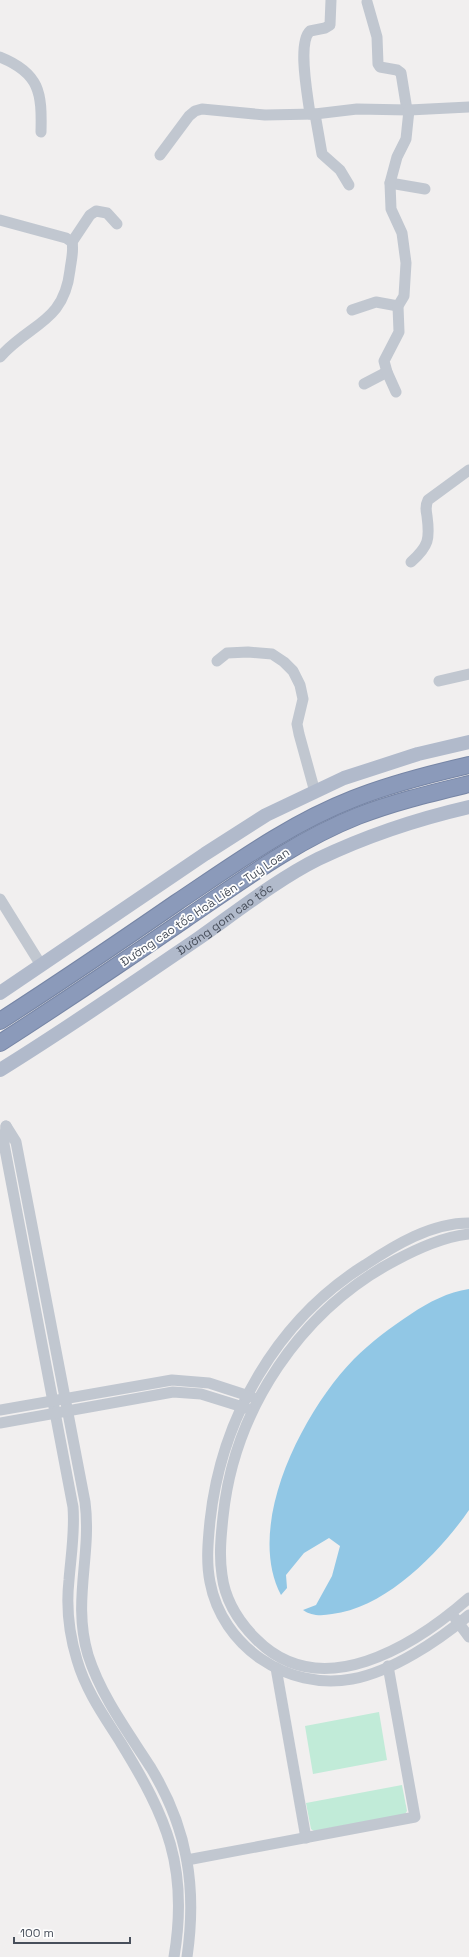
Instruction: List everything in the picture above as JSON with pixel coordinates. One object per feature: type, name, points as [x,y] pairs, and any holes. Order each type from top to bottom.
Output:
[{"type":"highway","name":"Đường cao tốc Hoà Liên - Tuý Loan","points":[[0,1021],[77,971],[253,851],[303,822],[353,799],[421,776],[469,765]]},
{"type":"highway","name":"Đường cao tốc Hoà Liên - Tuý Loan","points":[[0,1043],[86,987],[262,867],[310,839],[358,816],[425,794],[469,784]]},
{"type":"main road","points":[[0,993],[204,854],[266,815],[344,778],[418,754],[469,742]]},
{"type":"main road","name":"Đường gom cao tốc","points":[[0,1070],[81,1020],[270,889],[316,860],[362,839],[430,816],[469,807]]},
{"type":"street","points":[[331,0],[330,25],[325,28],[310,31],[306,38],[305,67],[322,154],[340,170],[349,185]]},
{"type":"street","points":[[367,2],[376,37],[378,64],[380,67],[397,70],[400,73],[408,110],[406,139],[397,157],[390,183],[391,209],[402,234],[406,263],[404,296],[398,306],[399,332],[384,360],[387,372],[396,392]]},
{"type":"street","points":[[0,57],[24,70],[36,84],[41,101],[41,132]]},
{"type":"street","points":[[160,154],[189,116],[198,110],[212,109],[265,115],[313,114],[358,109],[408,110],[469,107]]},
{"type":"street","points":[[390,183],[425,189]]},
{"type":"street","points":[[0,357],[52,314],[61,303],[66,293],[70,276],[72,242],[90,215],[96,210],[107,213],[117,224]]},
{"type":"street","points":[[0,220],[66,238],[72,242]]},
{"type":"street","points":[[352,310],[376,302],[398,306]]},
{"type":"street","points":[[364,384],[387,372]]},
{"type":"street","points":[[411,562],[423,551],[428,540],[426,507],[428,500],[469,470]]},
{"type":"street","points":[[217,661],[227,653],[248,652],[272,654],[294,671],[300,685],[303,699],[297,724],[316,792]]},
{"type":"street","points":[[439,681],[469,674]]},
{"type":"street","points":[[0,899],[41,965]]},
{"type":"street","points":[[174,1957],[178,1928],[179,1888],[168,1834],[148,1789],[88,1689],[73,1647],[68,1617],[68,1596],[74,1516],[4,1144],[6,1126],[16,1142],[86,1511],[87,1538],[81,1602],[85,1644],[92,1666],[104,1691],[152,1770],[167,1798],[178,1827],[187,1860],[192,1905],[191,1931],[186,1957]]},
{"type":"street","points":[[466,1618],[420,1649],[388,1666],[362,1677],[335,1681],[304,1678],[276,1668],[254,1654],[230,1629],[218,1608],[210,1581],[208,1550],[212,1500],[222,1460],[241,1406],[246,1395],[272,1354],[292,1328],[320,1299],[356,1270],[390,1249],[430,1230],[454,1224],[469,1223]]},
{"type":"street","points":[[469,1234],[441,1240],[427,1245],[390,1263],[363,1280],[334,1303],[302,1335],[276,1370],[258,1400],[238,1450],[229,1479],[223,1511],[220,1555],[222,1575],[230,1603],[239,1619],[257,1640],[270,1651],[299,1664],[331,1668],[351,1667],[372,1660],[403,1645],[439,1623],[469,1598]]},
{"type":"street","points":[[356,1270],[363,1280]]},
{"type":"street","points":[[0,1410],[156,1382],[177,1380],[208,1383],[258,1400]]},
{"type":"street","points":[[0,1422],[173,1392],[201,1394],[253,1411]]},
{"type":"street","points":[[455,1610],[466,1618],[469,1637]]},
{"type":"street","points":[[187,1860],[415,1817],[388,1666]]},
{"type":"street","points":[[276,1668],[306,1838]]},
{"type":"green space","points":[[379,1712],[387,1760],[313,1774],[305,1726]]},
{"type":"green space","points":[[402,1785],[407,1811],[405,1814],[314,1831],[311,1829],[306,1803]]},
{"type":"water","points":[[469,1289],[469,1510],[443,1543],[427,1560],[410,1576],[391,1590],[352,1610],[324,1615],[306,1612],[303,1610],[316,1605],[332,1576],[340,1546],[329,1538],[304,1553],[286,1575],[287,1588],[281,1595],[271,1567],[270,1535],[275,1503],[285,1470],[299,1437],[316,1407],[335,1381],[354,1359],[367,1347],[396,1324],[425,1305],[446,1295]]}]
